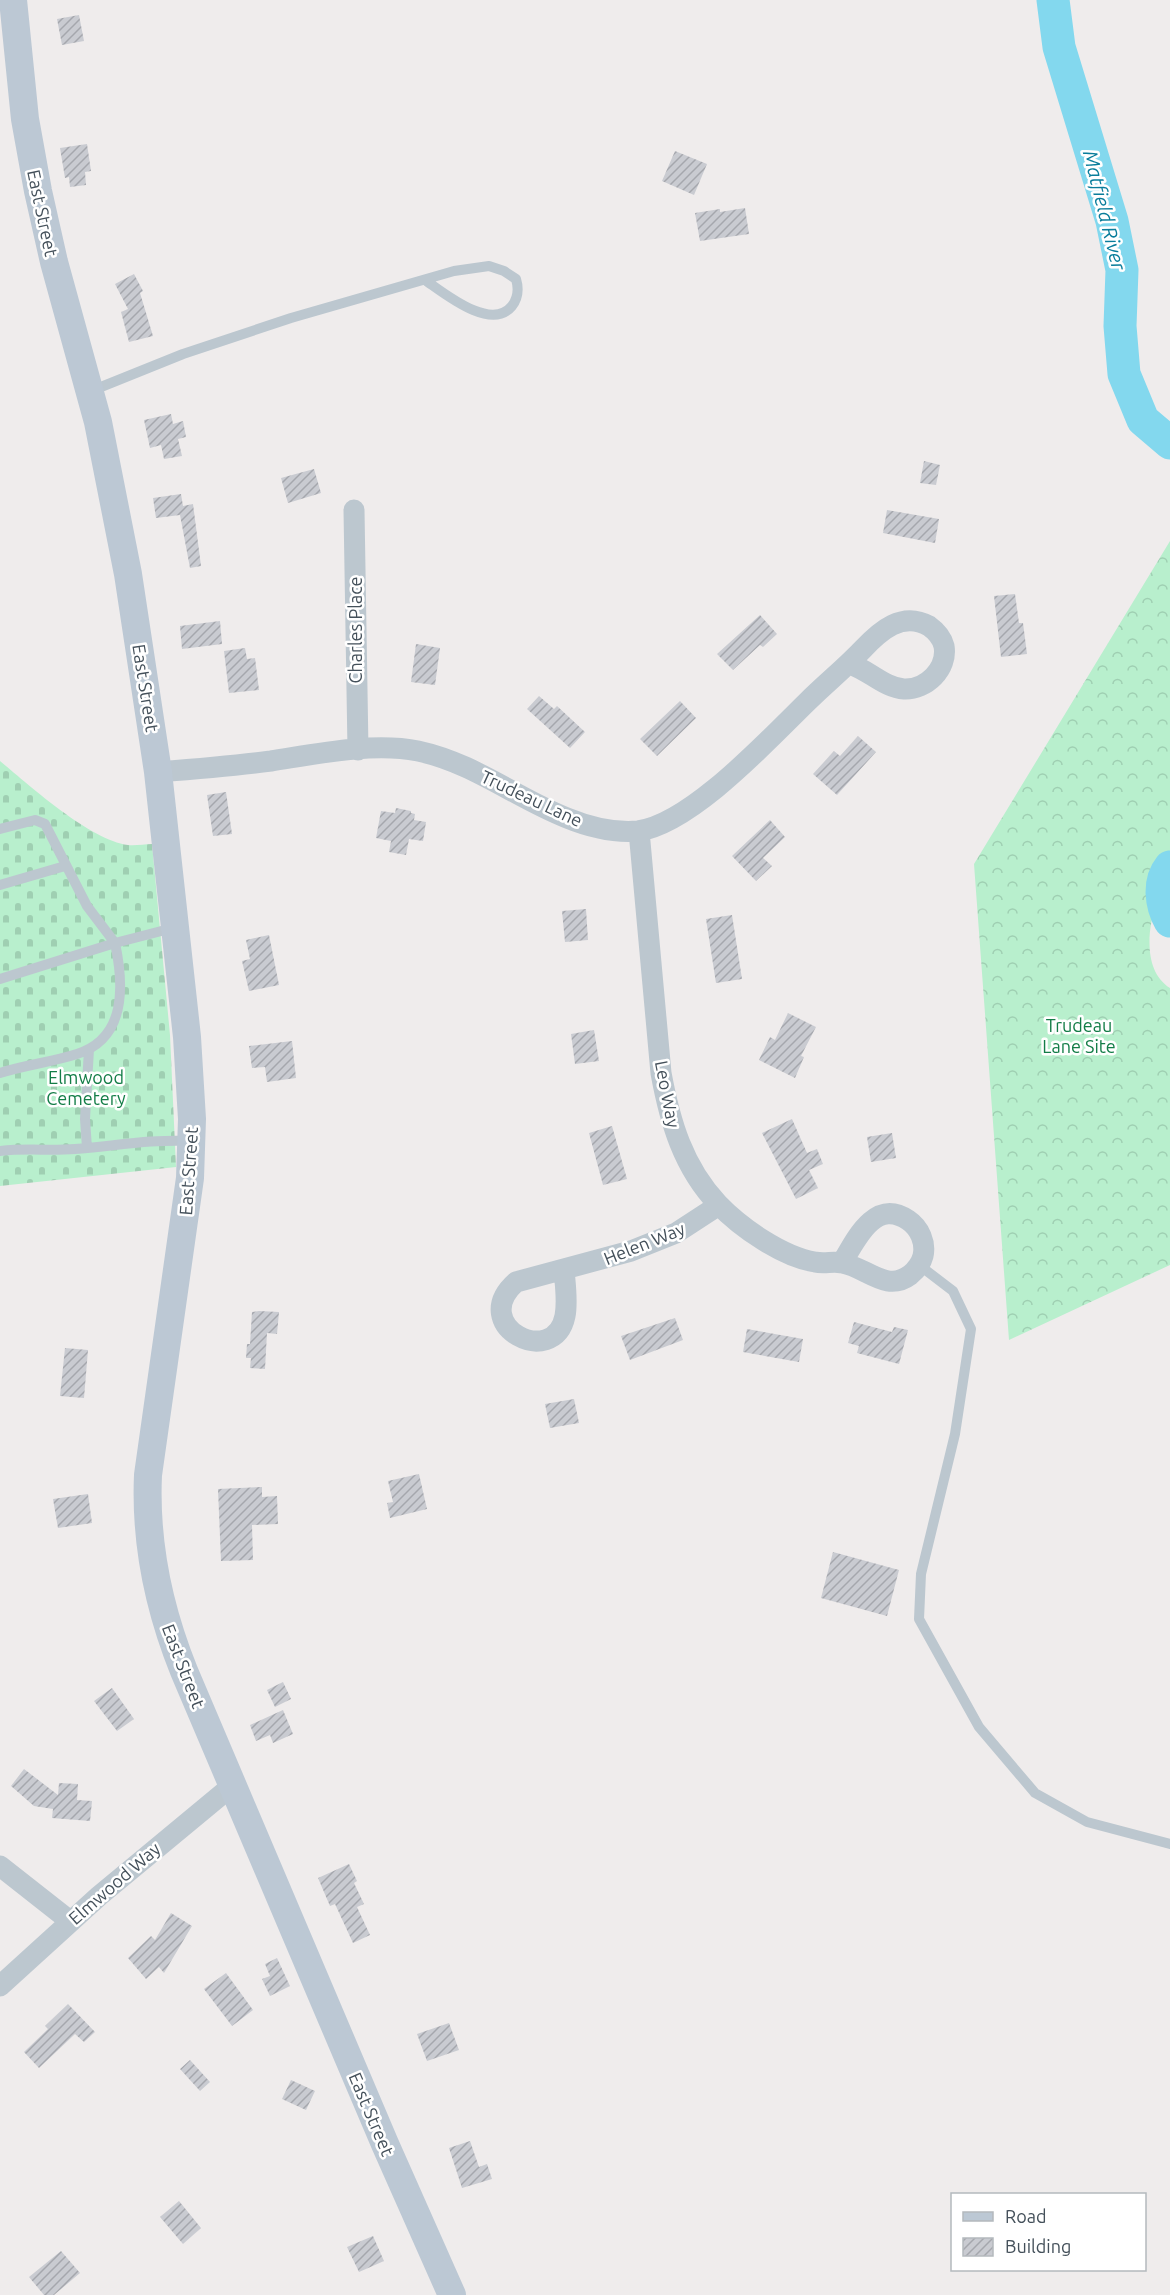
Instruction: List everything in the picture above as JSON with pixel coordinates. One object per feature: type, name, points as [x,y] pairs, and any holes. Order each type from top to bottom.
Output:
[{"type":"street","name":"East Street","points":[[13,0],[9,48],[26,119],[38,190],[54,262],[91,392],[121,534],[158,772],[189,1063],[192,1141],[184,1228],[148,1475],[147,1512],[156,1576],[166,1623],[174,1647],[386,2147],[452,2295]]},
{"type":"street","name":"Charles Place","points":[[354,510],[358,750]]},
{"type":"street","name":"Trudeau Lane","points":[[158,772],[239,765],[358,750],[416,751],[444,758],[498,782],[569,819],[616,831],[639,831],[676,815],[717,786],[849,664]]},
{"type":"street","name":"Leo Way","points":[[639,831],[661,1073],[679,1144],[690,1167],[719,1205],[751,1232],[791,1254],[816,1262],[842,1263],[880,1280],[890,1281],[907,1277],[919,1264]]},
{"type":"street","name":"Helen Way","points":[[564,1269],[631,1251],[658,1240],[697,1221],[719,1205]]},
{"type":"street","points":[[842,1263],[869,1222],[887,1215],[905,1218],[918,1230],[924,1247],[919,1264]]},
{"type":"street","name":"Elmwood Way","points":[[0,1986],[70,1921],[233,1785]]},
{"type":"street","points":[[0,1866],[70,1921]]},
{"type":"lane","points":[[91,392],[183,354],[291,318],[454,271],[489,266],[504,271],[516,279],[518,293],[508,311],[491,315],[480,313],[460,303],[425,280]]},
{"type":"lane","points":[[0,829],[31,820],[42,822],[87,906],[115,943],[122,992],[118,1010],[105,1035],[89,1049],[0,1073]]},
{"type":"lane","points":[[0,885],[65,866]]},
{"type":"lane","points":[[0,978],[176,927]]},
{"type":"lane","points":[[87,1148],[85,1119],[89,1049]]},
{"type":"lane","points":[[0,1151],[22,1148],[57,1150],[169,1140],[192,1141]]},
{"type":"lane","points":[[919,1264],[954,1292],[972,1329],[955,1434],[921,1574],[919,1619],[979,1727],[1035,1793],[1087,1822],[1170,1844]]},
{"type":"green space","name":"Trudeau Lane Site","points":[[1170,541],[1170,869],[1153,914],[1150,948],[1152,964],[1159,978],[1170,988],[1170,1265],[1009,1340],[974,864]]},
{"type":"green space","name":"Elmwood Cemetery","points":[[0,761],[61,810],[96,833],[128,845],[152,844],[170,1035],[176,1167],[0,1186]]},
{"type":"building","points":[[79,15],[84,41],[62,45],[57,19]]},
{"type":"building","points":[[87,144],[91,171],[85,172],[86,185],[70,187],[69,177],[65,178],[60,148]]},
{"type":"building","points":[[675,151],[707,164],[694,195],[662,181]]},
{"type":"building","points":[[745,208],[749,234],[700,241],[695,213]]},
{"type":"building","points":[[134,274],[143,291],[140,293],[153,336],[129,342],[121,312],[128,309],[115,284]]},
{"type":"building","points":[[171,414],[173,424],[183,421],[186,437],[178,439],[182,456],[164,459],[161,445],[150,448],[144,420]]},
{"type":"building","points":[[924,461],[940,465],[936,485],[920,483]]},
{"type":"building","points":[[314,469],[321,493],[288,503],[281,478]]},
{"type":"building","points":[[181,494],[183,506],[193,504],[201,566],[190,568],[180,515],[156,518],[153,498]]},
{"type":"building","points":[[887,510],[939,519],[935,543],[883,533]]},
{"type":"building","points":[[1015,594],[1019,623],[1023,623],[1027,654],[1001,657],[994,596]]},
{"type":"building","points":[[760,615],[777,634],[763,647],[760,645],[733,670],[717,654]]},
{"type":"building","points":[[220,621],[222,644],[182,649],[180,626]]},
{"type":"building","points":[[416,644],[440,648],[435,685],[411,682]]},
{"type":"building","points":[[245,648],[247,659],[255,658],[259,690],[229,693],[224,651]]},
{"type":"building","points":[[539,696],[554,709],[557,706],[585,732],[570,748],[527,709]]},
{"type":"building","points":[[680,701],[696,718],[657,756],[640,739]]},
{"type":"building","points":[[858,736],[876,752],[837,795],[813,774],[834,751],[840,756]]},
{"type":"building","points":[[226,792],[232,834],[213,836],[207,795]]},
{"type":"building","points":[[396,808],[411,811],[415,814],[414,820],[426,822],[423,841],[409,839],[406,855],[389,852],[391,841],[376,838],[381,811],[395,813]]},
{"type":"building","points":[[770,820],[785,837],[763,858],[772,866],[756,881],[732,856]]},
{"type":"building","points":[[586,909],[588,940],[565,942],[562,911]]},
{"type":"building","points":[[732,915],[742,979],[716,983],[706,919]]},
{"type":"building","points":[[269,935],[279,985],[249,991],[242,961],[250,959],[246,940]]},
{"type":"building","points":[[788,1013],[816,1027],[801,1056],[804,1057],[795,1078],[759,1060],[770,1037],[775,1040]]},
{"type":"building","points":[[594,1030],[599,1061],[575,1064],[571,1034]]},
{"type":"building","points":[[292,1041],[296,1078],[267,1082],[265,1067],[252,1068],[249,1046]]},
{"type":"building","points":[[792,1119],[807,1153],[817,1149],[823,1164],[809,1170],[818,1188],[796,1199],[762,1133]]},
{"type":"building","points":[[612,1126],[627,1179],[603,1185],[589,1133]]},
{"type":"building","points":[[892,1133],[896,1158],[871,1162],[867,1137]]},
{"type":"building","points":[[252,1312],[279,1312],[277,1334],[267,1333],[265,1369],[250,1368],[251,1358],[246,1358],[247,1344],[250,1344]]},
{"type":"building","points":[[675,1318],[683,1340],[630,1360],[621,1336]]},
{"type":"building","points":[[854,1322],[892,1332],[894,1327],[908,1330],[899,1364],[857,1353],[859,1346],[848,1343]]},
{"type":"building","points":[[747,1329],[803,1339],[799,1362],[743,1352]]},
{"type":"building","points":[[65,1348],[88,1350],[84,1398],[60,1396]]},
{"type":"building","points":[[574,1399],[579,1423],[550,1428],[545,1404]]},
{"type":"building","points":[[419,1474],[427,1509],[390,1518],[387,1503],[393,1502],[388,1481]]},
{"type":"building","points":[[262,1487],[262,1497],[277,1496],[278,1524],[252,1525],[253,1560],[221,1561],[218,1489]]},
{"type":"building","points":[[88,1494],[92,1523],[58,1528],[53,1499]]},
{"type":"building","points":[[833,1552],[899,1570],[887,1616],[821,1598]]},
{"type":"building","points":[[283,1682],[291,1699],[275,1707],[267,1690]]},
{"type":"building","points":[[112,1688],[134,1719],[117,1731],[94,1701]]},
{"type":"building","points":[[283,1710],[293,1734],[273,1743],[270,1735],[256,1741],[250,1725]]},
{"type":"building","points":[[24,1769],[58,1795],[59,1783],[78,1784],[77,1800],[92,1801],[90,1821],[52,1818],[53,1809],[34,1806],[11,1786]]},
{"type":"building","points":[[349,1864],[357,1881],[354,1883],[364,1904],[357,1907],[370,1935],[353,1943],[335,1904],[330,1906],[318,1878]]},
{"type":"building","points":[[171,1913],[192,1926],[164,1973],[159,1967],[146,1979],[128,1958],[151,1936],[155,1940]]},
{"type":"building","points":[[277,1958],[290,1986],[270,1996],[262,1979],[270,1976],[265,1964]]},
{"type":"building","points":[[226,1973],[253,2010],[232,2026],[204,1989]]},
{"type":"building","points":[[68,2004],[95,2032],[84,2042],[75,2034],[39,2068],[24,2052],[48,2029],[45,2026]]},
{"type":"building","points":[[449,2023],[459,2050],[427,2061],[417,2034]]},
{"type":"building","points":[[190,2060],[210,2082],[200,2091],[180,2069]]},
{"type":"building","points":[[291,2080],[315,2091],[306,2110],[282,2099]]},
{"type":"building","points":[[470,2141],[479,2167],[487,2164],[492,2179],[462,2188],[449,2148]]},
{"type":"building","points":[[179,2201],[201,2228],[183,2244],[160,2217]]},
{"type":"building","points":[[373,2236],[384,2261],[359,2272],[347,2247]]},
{"type":"building","points":[[61,2251],[80,2273],[54,2295],[44,2295],[29,2277]]},
{"type":"waterway","name":"Matfield River","points":[[1053,0],[1059,47],[1112,221],[1122,270],[1120,326],[1124,374],[1143,420],[1170,443]]},
{"type":"waterway","name":"Matfield River","points":[[1170,867],[1162,886],[1165,908],[1170,921]]}]
